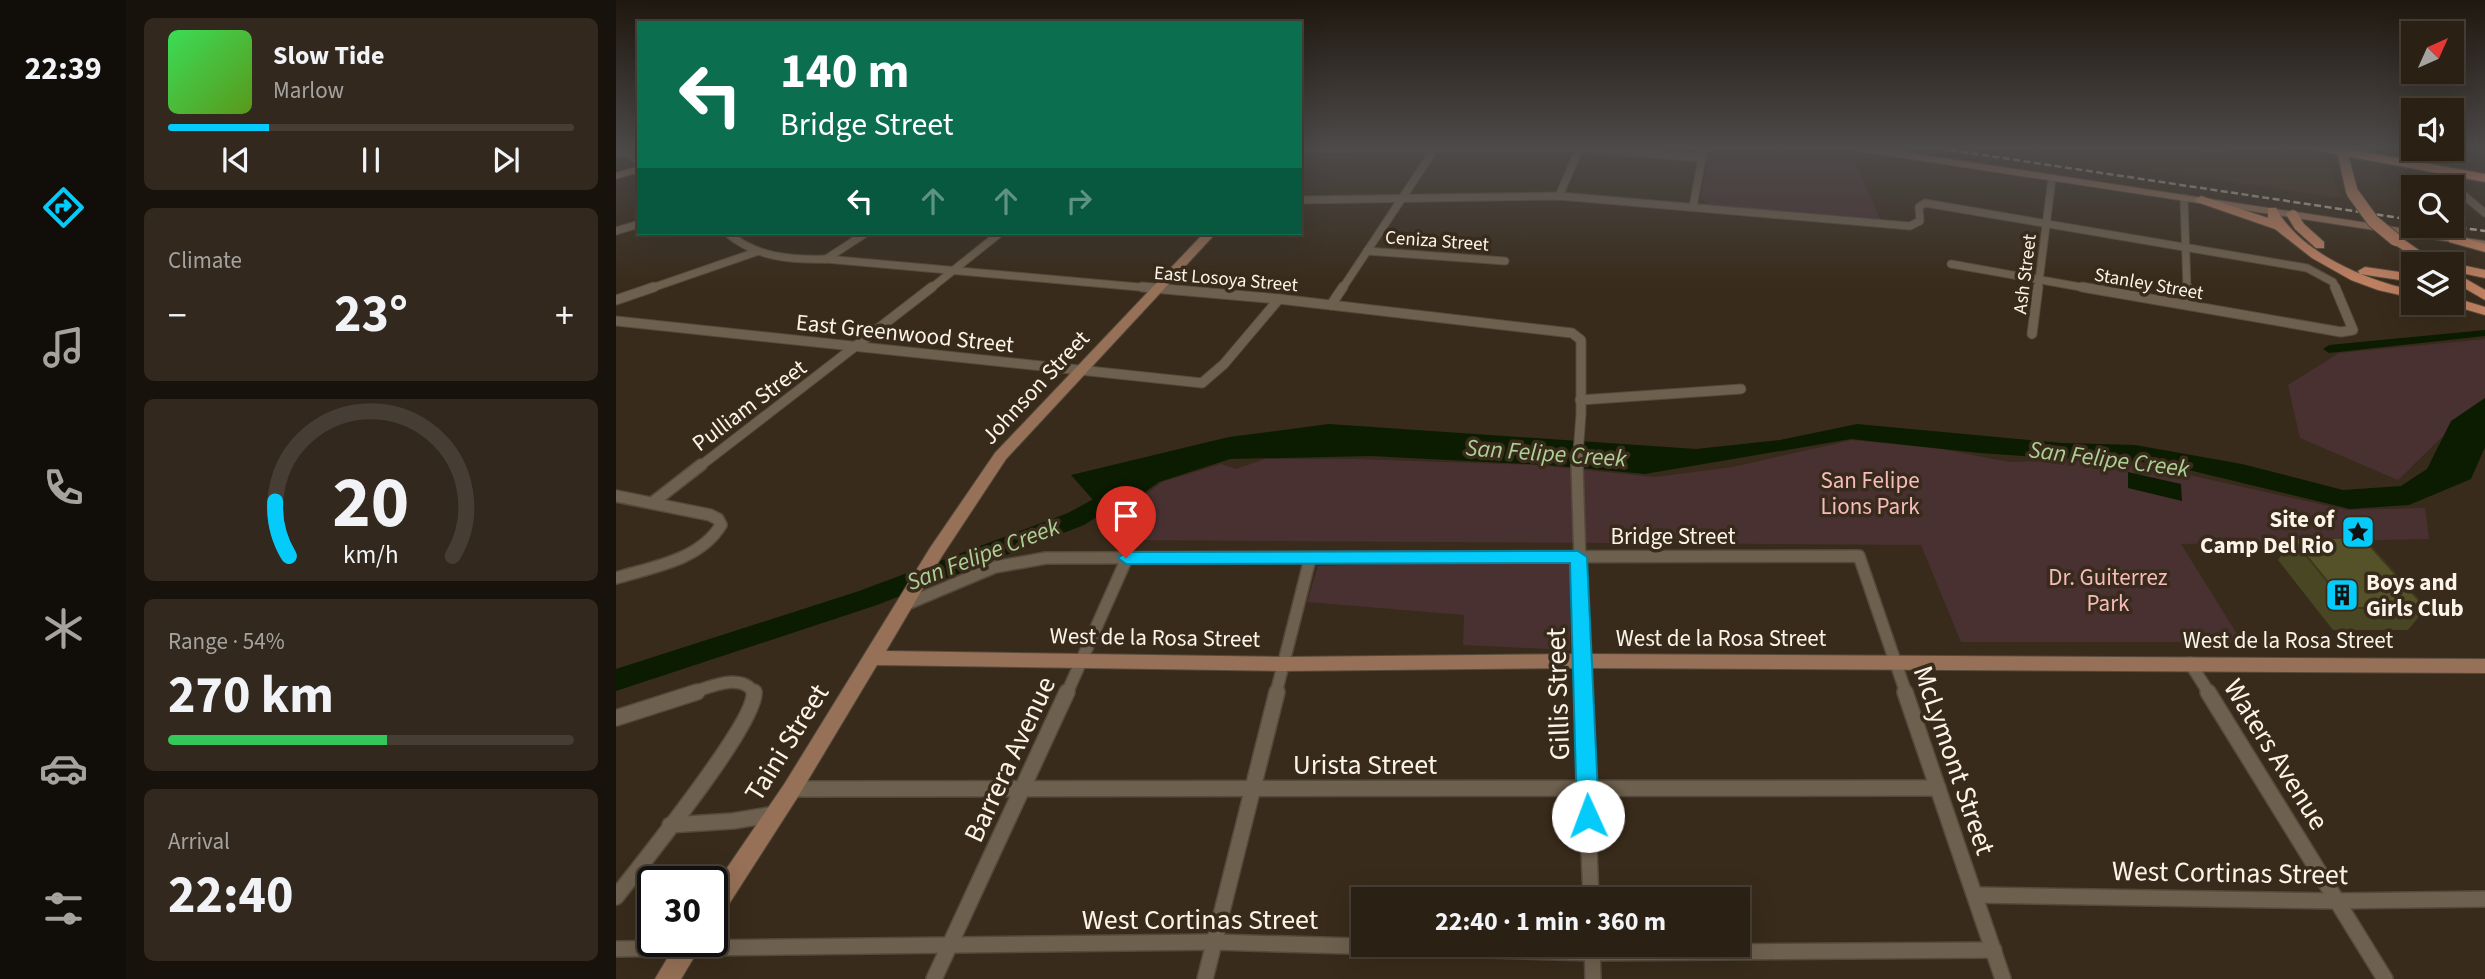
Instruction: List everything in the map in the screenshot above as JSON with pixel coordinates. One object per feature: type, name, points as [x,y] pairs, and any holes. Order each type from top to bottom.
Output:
[{"type":"main road","points":[[2352,193],[2373,221],[2410,251]]},
{"type":"main road","points":[[2201,200],[2278,226],[2325,261],[2351,276],[2380,287],[2401,291]]},
{"type":"main road","points":[[2272,211],[2278,226]]},
{"type":"main road","points":[[2292,214],[2311,238],[2353,267],[2401,277]]},
{"type":"main road","points":[[2453,239],[2485,246]]},
{"type":"main road","points":[[2464,270],[2485,274]]},
{"type":"main road","points":[[2464,283],[2485,296]]},
{"type":"main road","points":[[2464,305],[2485,311]]},
{"type":"street","points":[[1331,305],[1403,193]]},
{"type":"street","points":[[1693,207],[1696,193]]},
{"type":"street","name":"Ash Street","points":[[2032,334],[2050,193]]},
{"type":"street","points":[[2149,193],[2453,239]]},
{"type":"street","points":[[2461,193],[2485,213]]},
{"type":"street","points":[[1302,200],[1559,196],[1910,226],[1920,221],[1919,207],[1925,203],[2185,246]]},
{"type":"street","points":[[2184,198],[2188,305]]},
{"type":"street","points":[[616,230],[637,225]]},
{"type":"street","name":"East Losoya Street","points":[[729,235],[741,247],[771,257],[826,259],[1279,299],[1572,334],[1581,340],[1576,486]]},
{"type":"street","points":[[826,259],[863,235]]},
{"type":"street","name":"Pulliam Street","points":[[652,503],[856,348],[997,235]]},
{"type":"street","name":"Johnson Street","points":[[911,596],[936,552],[1000,456],[1208,235]]},
{"type":"street","name":"Stanley Street","points":[[1951,264],[2341,332],[2353,330],[2333,282],[2314,271],[2292,264],[2185,246]]},
{"type":"street","name":"Ceniza Street","points":[[1367,251],[1505,261]]},
{"type":"street","points":[[616,300],[756,252]]},
{"type":"street","name":"East Greenwood Street","points":[[616,321],[1202,383],[1224,364],[1279,299]]},
{"type":"street","points":[[1580,400],[1741,389]]},
{"type":"street","name":"Gillis Street","points":[[1576,486],[1591,887]]},
{"type":"street","points":[[616,496],[718,519],[721,525],[710,541],[691,553],[616,578]]},
{"type":"street","name":"Bridge Street","points":[[911,596],[1021,561],[1126,558],[1859,556]]},
{"type":"street","name":"McLymont Street","points":[[1859,556],[2003,979]]},
{"type":"street","name":"Barrera Avenue","points":[[934,979],[1024,789],[1126,558]]},
{"type":"street","points":[[1205,979],[1310,559]]},
{"type":"street","name":"Taini Street","points":[[728,886],[792,789],[911,596]]},
{"type":"street","name":"West de la Rosa Street","points":[[873,658],[1284,664],[2190,663],[2483,668]]},
{"type":"street","name":"Waters Avenue","points":[[2190,663],[2385,979]]},
{"type":"street","points":[[616,897],[732,741],[754,704],[755,694],[749,686],[738,682],[723,683],[621,717]]},
{"type":"street","name":"Urista Street","points":[[792,789],[1938,788]]},
{"type":"street","points":[[670,825],[733,821],[775,814]]},
{"type":"street","name":"West Cortinas Street","points":[[1975,895],[2337,901],[2485,899]]},
{"type":"street","name":"West Cortinas Street","points":[[728,945],[948,946],[1214,942],[1351,945]]},
{"type":"street","name":"West Cortinas Street","points":[[616,948],[637,947]]},
{"type":"street","name":"West Cortinas Street","points":[[1750,949],[1994,950]]},
{"type":"street","points":[[667,979],[681,957]]},
{"type":"street","points":[[1593,957],[1594,979]]},
{"type":"shaded area","points":[[2304,193],[2339,193],[2341,198]]},
{"type":"green space","points":[[1701,193],[1868,193],[1881,221],[1711,206],[1700,198]]},
{"type":"green space","points":[[2485,339],[2485,403],[2440,439],[2398,480],[2300,438],[2288,385],[2339,353]]},
{"type":"green space","name":"San Felipe Lions Park","points":[[1852,440],[1941,449],[2009,462],[2131,462],[2347,510],[2425,508],[2429,539],[2181,544],[2242,642],[1961,642],[1921,545],[1120,540],[1140,499],[1162,482],[1221,464],[1236,469],[1265,459],[1356,459],[1535,465],[1655,477],[1733,467]]},
{"type":"green space","points":[[1570,557],[1570,650],[1463,645],[1464,615],[1307,602],[1318,566]]},
{"type":"water","points":[[2485,398],[2485,447],[2471,479],[2409,505],[2350,509],[2168,465],[2108,458],[2050,458],[1980,453],[1851,439],[1645,474],[1548,465],[1371,456],[1230,459],[1159,482],[1134,500],[1129,507],[1108,517],[1071,475],[1229,437],[1329,424],[1696,449],[1780,440],[1857,424],[2062,443],[2135,445],[2242,464],[2343,490],[2401,486],[2427,469],[2451,421]]},
{"type":"water","points":[[2128,472],[2181,484],[2182,501],[2128,488]]},
{"type":"building","points":[[2292,538],[2363,538],[2426,608],[2349,608]]},
{"type":"waterway","points":[[2329,349],[2485,333]]},
{"type":"waterway","name":"San Felipe Creek","points":[[616,680],[868,598],[1076,519],[1123,490]]},
{"type":"railway","points":[[2232,193],[2401,218]]},
{"type":"railway","points":[[2464,228],[2485,231]]},
{"type":"place","name":"Site of Camp Del Rio","points":[[2358,532]]},
{"type":"place","name":"Boys and Girls Club","points":[[2342,595]]},
{"type":"route","points":[[1126,558],[1578,557],[1588,816]]},
{"type":"park label","name":"Dr. Guiterrez Park","points":[[2108,590]]}]
